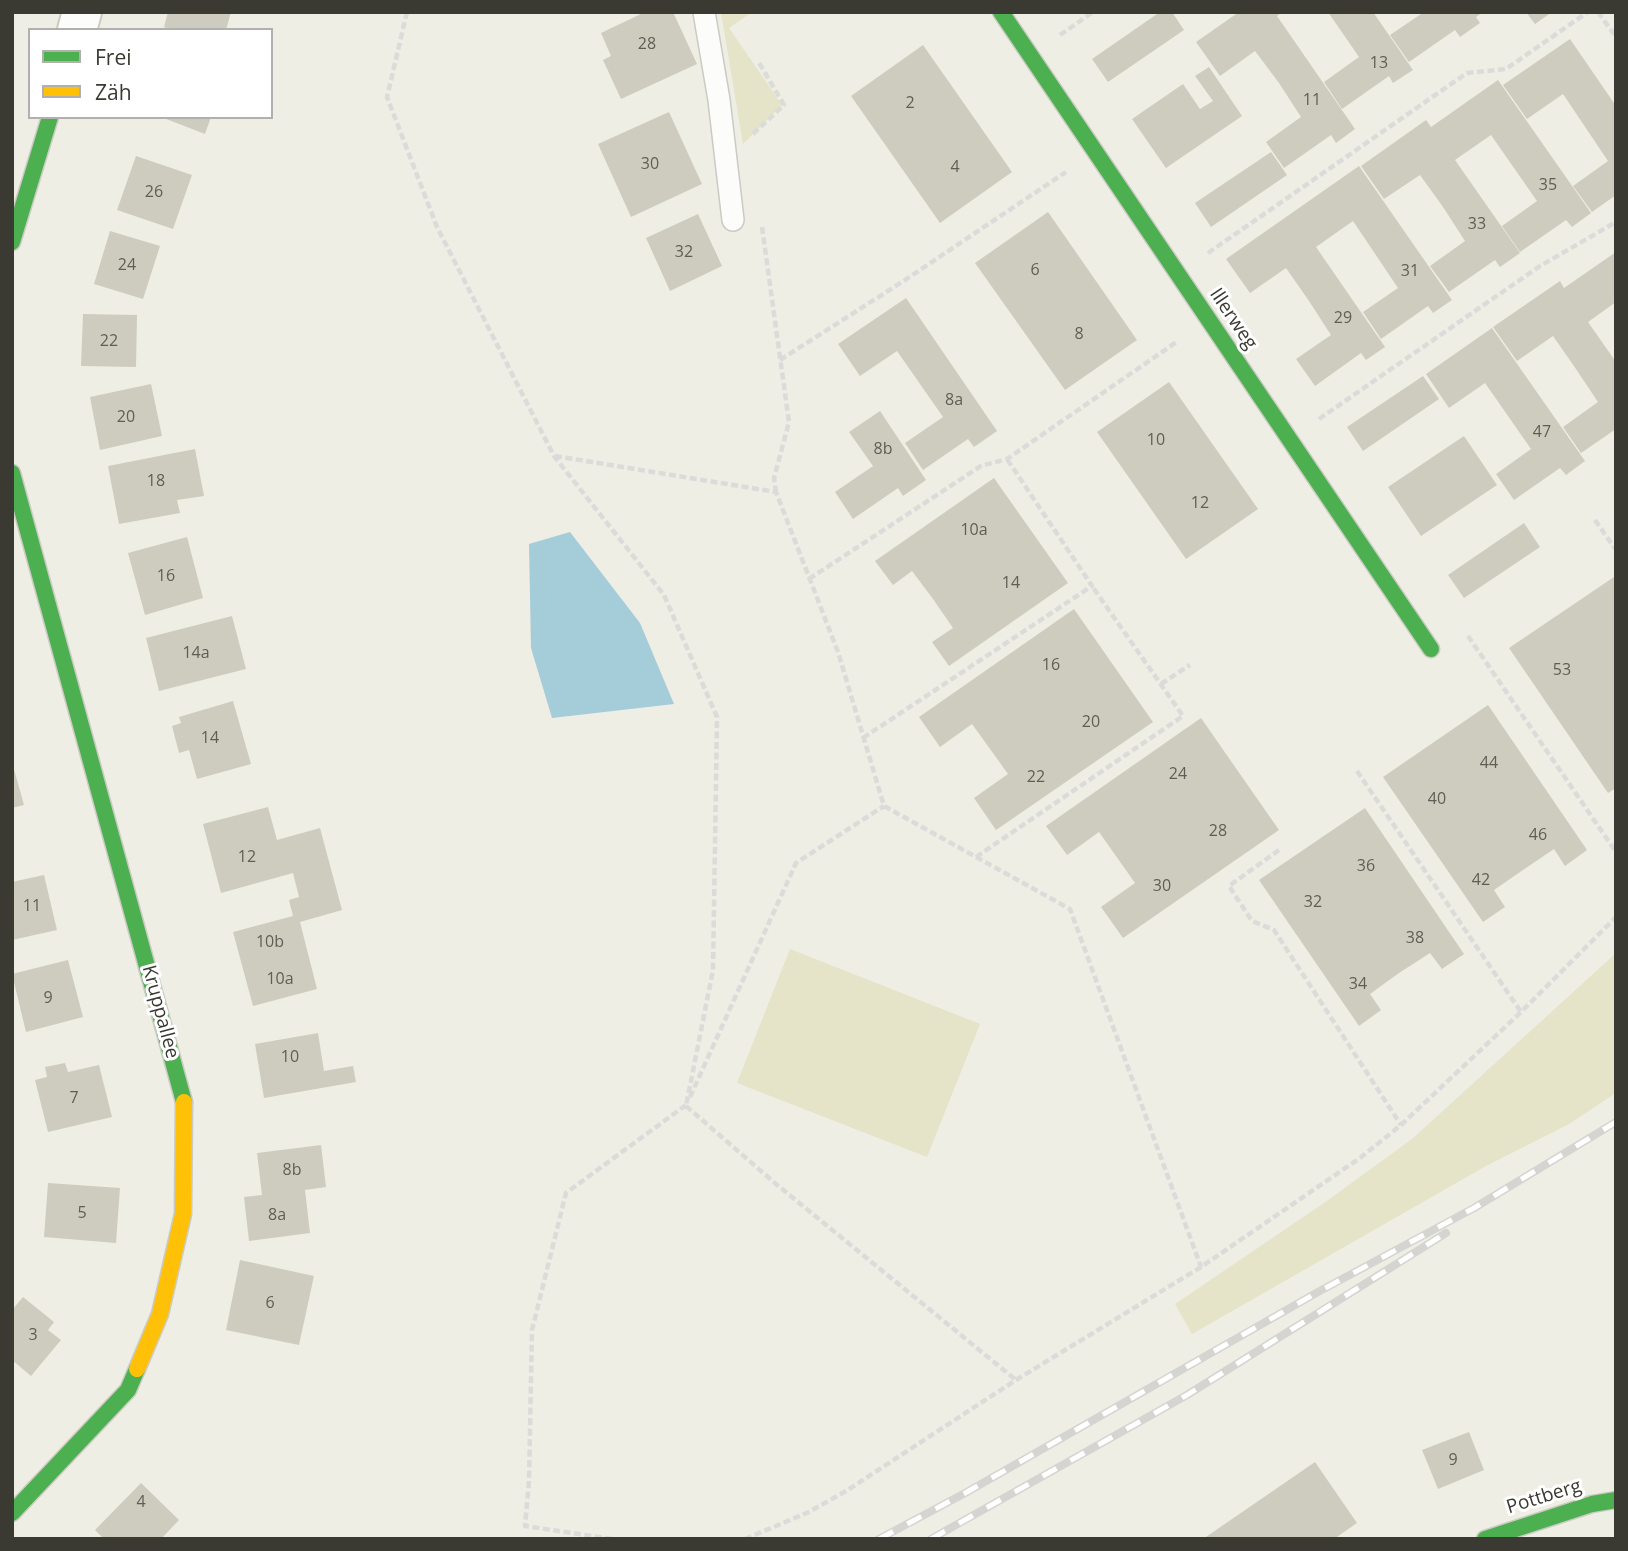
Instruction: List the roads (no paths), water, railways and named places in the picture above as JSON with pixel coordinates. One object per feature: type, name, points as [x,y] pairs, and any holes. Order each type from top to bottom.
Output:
[{"type":"street","name":"Illerweg","points":[[1001,12],[1431,649]]},
{"type":"street","points":[[12,242],[49,119]]},
{"type":"street","name":"Kruppallee","points":[[12,473],[184,1100],[183,1214],[160,1314],[128,1390],[12,1513]]},
{"type":"street","name":"Pottberg","points":[[1485,1539],[1502,1531],[1592,1504],[1616,1500]]},
{"type":"lane","points":[[704,12],[719,100],[733,220]]},
{"type":"water","points":[[570,532],[640,623],[674,704],[552,718],[531,648],[529,544]]},
{"type":"railway","points":[[879,1539],[967,1492],[1318,1292],[1474,1208],[1616,1122]]},
{"type":"railway","points":[[931,1539],[1187,1395],[1446,1233]]}]
